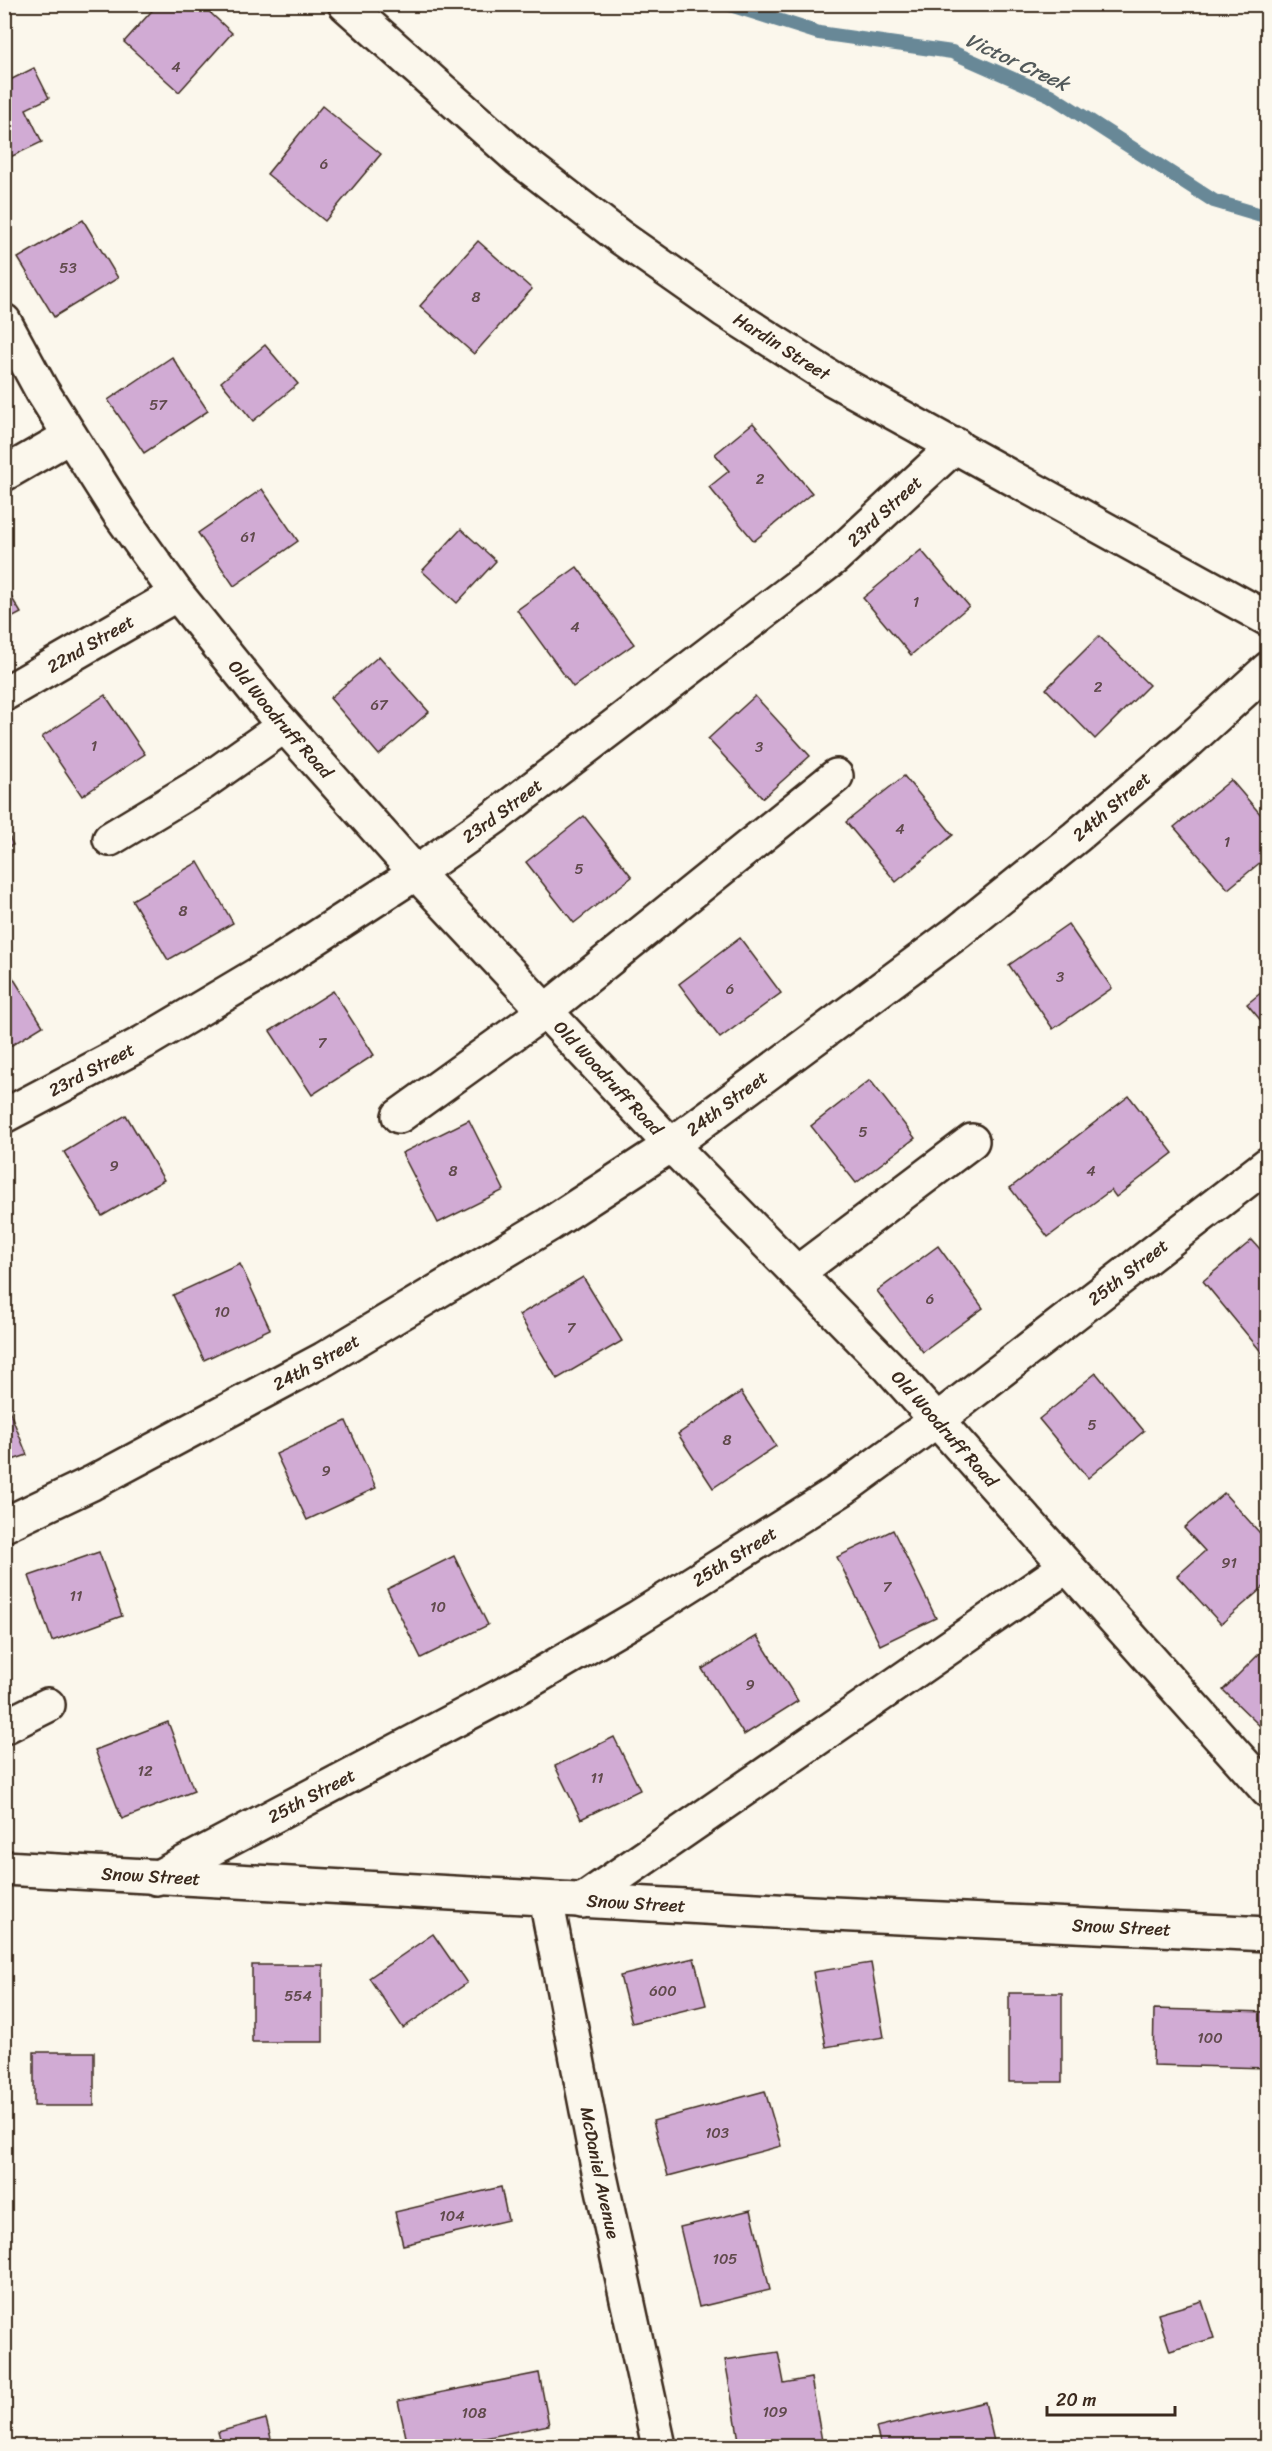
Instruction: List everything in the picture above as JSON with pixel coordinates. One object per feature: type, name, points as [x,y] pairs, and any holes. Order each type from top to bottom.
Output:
[{"type":"street","name":"Hardin Street","points":[[345,4],[423,76],[519,159],[620,237],[724,310],[831,378],[1268,619]]},
{"type":"street","name":"Old Woodruff Road","points":[[4,321],[42,391],[121,516],[177,594],[284,726],[416,873],[671,1145],[890,1368],[1268,1791]]},
{"type":"street","points":[[4,474],[70,436]]},
{"type":"street","name":"23rd Street","points":[[4,1116],[144,1042],[282,960],[416,873],[495,817],[833,559],[956,446]]},
{"type":"street","name":"22nd Street","points":[[4,694],[177,594]]},
{"type":"street","name":"24th Street","points":[[4,1525],[92,1483],[324,1359],[550,1224],[671,1145],[959,931],[1085,830],[1268,669]]},
{"type":"street","points":[[110,839],[203,783],[284,726]]},
{"type":"street","points":[[399,1116],[545,1011],[836,776]]},
{"type":"street","points":[[797,1273],[972,1141]]},
{"type":"street","name":"25th Street","points":[[156,1878],[531,1680],[637,1618],[844,1488],[937,1420],[1268,1164]]},
{"type":"street","points":[[582,1901],[1067,1566]]},
{"type":"street","points":[[4,1727],[48,1705]]},
{"type":"street","name":"Snow Street","points":[[4,1868],[582,1901],[1268,1934]]},
{"type":"street","name":"McDaniel Avenue","points":[[546,1899],[597,2162],[658,2446]]},
{"type":"building","points":[[158,4],[201,4],[232,33],[179,92],[124,42]]},
{"type":"building","points":[[34,68],[49,98],[26,109],[42,142],[4,160],[4,83]]},
{"type":"building","points":[[322,106],[381,154],[325,221],[267,174]]},
{"type":"building","points":[[83,220],[118,278],[54,317],[18,258]]},
{"type":"building","points":[[478,241],[532,289],[474,354],[420,306]]},
{"type":"building","points":[[265,345],[298,384],[253,421],[221,382]]},
{"type":"building","points":[[172,357],[208,411],[144,453],[108,400]]},
{"type":"building","points":[[753,423],[812,493],[754,541],[709,487],[729,471],[715,454]]},
{"type":"building","points":[[262,489],[298,541],[234,586],[198,533]]},
{"type":"building","points":[[461,529],[496,561],[457,603],[422,571]]},
{"type":"building","points":[[921,550],[969,606],[911,655],[863,598]]},
{"type":"building","points":[[577,567],[634,644],[573,687],[517,610]]},
{"type":"building","points":[[4,585],[21,613],[4,622]]},
{"type":"building","points":[[1099,636],[1149,685],[1095,739],[1046,689]]},
{"type":"building","points":[[379,656],[429,712],[379,755],[330,698]]},
{"type":"building","points":[[105,695],[145,754],[82,796],[42,737]]},
{"type":"building","points":[[755,696],[810,756],[763,798],[708,739]]},
{"type":"building","points":[[904,776],[953,835],[896,882],[846,822]]},
{"type":"building","points":[[1231,780],[1268,823],[1268,856],[1228,889],[1174,827]]},
{"type":"building","points":[[584,816],[632,877],[574,923],[526,862]]},
{"type":"building","points":[[4,826],[13,845],[4,849]]},
{"type":"building","points":[[198,862],[233,923],[168,960],[132,900]]},
{"type":"building","points":[[1068,924],[1112,988],[1053,1029],[1009,965]]},
{"type":"building","points":[[740,938],[781,993],[720,1038],[679,984]]},
{"type":"building","points":[[7,968],[43,1026],[4,1050],[4,970]]},
{"type":"building","points":[[1268,987],[1268,1029],[1247,1004]]},
{"type":"building","points":[[333,991],[374,1055],[312,1095],[270,1031]]},
{"type":"building","points":[[870,1080],[915,1138],[856,1183],[811,1126]]},
{"type":"building","points":[[1129,1096],[1173,1153],[1116,1197],[1111,1190],[1048,1237],[1010,1188]]},
{"type":"building","points":[[126,1115],[164,1180],[102,1216],[64,1152]]},
{"type":"building","points":[[469,1120],[504,1190],[438,1223],[402,1153]]},
{"type":"building","points":[[1252,1240],[1268,1258],[1268,1350],[1263,1354],[1203,1281]]},
{"type":"building","points":[[938,1246],[983,1308],[923,1352],[877,1291]]},
{"type":"building","points":[[240,1264],[270,1329],[204,1360],[173,1295]]},
{"type":"building","points":[[583,1277],[622,1341],[557,1379],[519,1315]]},
{"type":"building","points":[[1096,1373],[1144,1431],[1088,1478],[1039,1419]]},
{"type":"building","points":[[741,1392],[776,1446],[713,1488],[678,1434]]},
{"type":"building","points":[[4,1397],[27,1455],[4,1463]]},
{"type":"building","points":[[346,1421],[376,1488],[307,1520],[276,1454]]},
{"type":"building","points":[[1224,1493],[1268,1542],[1268,1583],[1221,1624],[1177,1576],[1205,1551],[1184,1528]]},
{"type":"building","points":[[893,1530],[936,1618],[880,1645],[837,1557]]},
{"type":"building","points":[[99,1552],[122,1616],[52,1641],[29,1576]]},
{"type":"building","points":[[454,1556],[488,1625],[421,1658],[387,1589]]},
{"type":"building","points":[[757,1636],[798,1701],[744,1735],[702,1669]]},
{"type":"building","points":[[1268,1645],[1268,1725],[1263,1729],[1223,1690]]},
{"type":"building","points":[[168,1722],[194,1791],[122,1819],[95,1750]]},
{"type":"building","points":[[614,1737],[640,1790],[581,1819],[555,1766]]},
{"type":"building","points":[[433,1934],[467,1983],[403,2028],[369,1978]]},
{"type":"building","points":[[694,1958],[706,2005],[632,2023],[620,1976]]},
{"type":"building","points":[[871,1963],[884,2037],[826,2047],[813,1972]]},
{"type":"building","points":[[252,1965],[323,1965],[323,2042],[252,2042]]},
{"type":"building","points":[[1009,1993],[1062,1993],[1062,2082],[1009,2082]]},
{"type":"building","points":[[1154,2009],[1268,2012],[1268,2068],[1153,2065]]},
{"type":"building","points":[[34,2052],[94,2052],[94,2106],[34,2106]]},
{"type":"building","points":[[765,2091],[781,2146],[668,2176],[653,2121]]},
{"type":"building","points":[[501,2187],[508,2220],[403,2245],[395,2212]]},
{"type":"building","points":[[751,2210],[770,2290],[699,2307],[680,2227]]},
{"type":"building","points":[[1202,2301],[1214,2338],[1170,2351],[1158,2314]]},
{"type":"building","points":[[778,2352],[784,2383],[811,2378],[822,2441],[788,2446],[740,2446],[725,2360]]},
{"type":"building","points":[[539,2373],[549,2425],[444,2446],[408,2446],[398,2401]]},
{"type":"building","points":[[985,2402],[995,2446],[881,2446],[876,2428]]},
{"type":"building","points":[[266,2419],[273,2446],[222,2446],[218,2432]]},
{"type":"waterway","name":"Victor Creek","points":[[727,4],[819,33],[952,52],[1050,95],[1214,201],[1268,217]]}]
